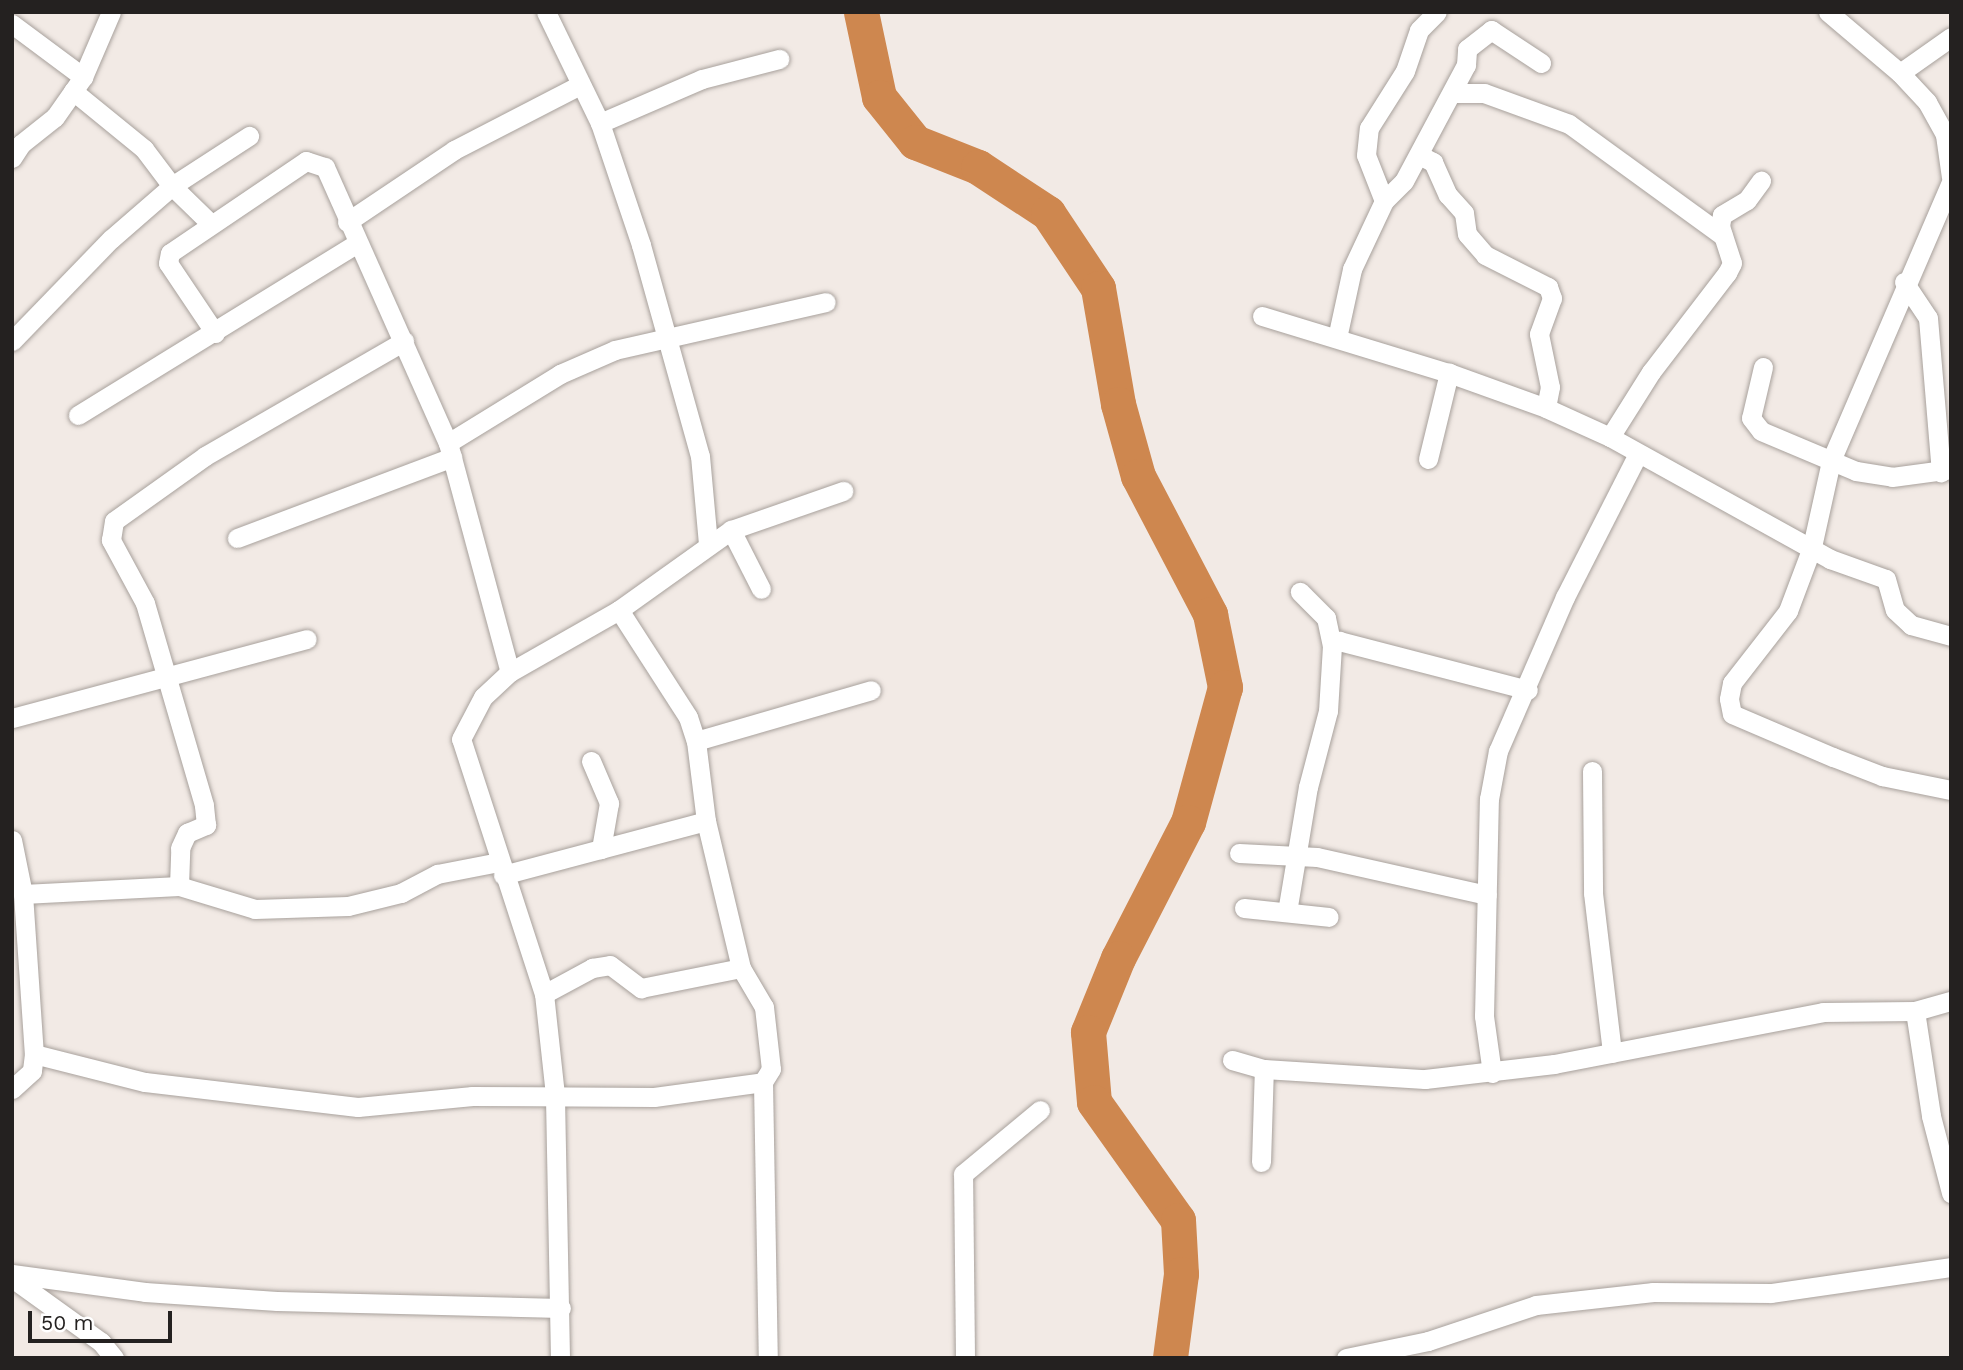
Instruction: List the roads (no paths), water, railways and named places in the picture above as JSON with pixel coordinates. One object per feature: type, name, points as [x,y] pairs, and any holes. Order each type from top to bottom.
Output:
[{"type":"street","points":[[15,147],[55,117],[78,84],[111,12]]},
{"type":"street","points":[[546,12],[600,123],[668,339],[700,456],[708,544]]},
{"type":"street","points":[[1384,201],[1366,155],[1369,128],[1405,71],[1419,30],[1437,12]]},
{"type":"street","points":[[1828,12],[1900,73],[1927,102],[1945,135],[1951,177]]},
{"type":"street","points":[[12,24],[144,149],[173,186],[210,223]]},
{"type":"street","points":[[1336,338],[1352,269],[1384,201],[1419,155],[1452,93],[1466,65],[1467,49],[1484,32],[1500,34],[1520,53],[1541,63]]},
{"type":"street","points":[[1900,73],[1951,37]]},
{"type":"street","points":[[600,123],[702,79],[779,59]]},
{"type":"street","points":[[347,222],[454,150],[580,85]]},
{"type":"street","points":[[1452,93],[1484,93],[1569,124],[1723,236]]},
{"type":"street","points":[[13,339],[110,239],[173,186],[249,136]]},
{"type":"street","points":[[1419,155],[1433,162],[1448,195],[1464,213],[1466,234],[1485,256],[1548,287],[1552,298],[1539,334],[1550,387],[1546,408]]},
{"type":"street","points":[[215,333],[168,263],[175,245],[306,161],[325,167],[356,244],[404,341],[450,450],[510,672]]},
{"type":"street","points":[[1610,437],[1651,372],[1727,273],[1732,263],[1723,236],[1722,215],[1747,200],[1761,181]]},
{"type":"street","points":[[1951,182],[1905,282],[1830,461],[1812,547],[1788,611],[1732,683],[1732,714],[1882,776],[1951,790]]},
{"type":"street","points":[[78,415],[356,244]]},
{"type":"street","points":[[1763,367],[1753,424],[1830,461],[1892,477],[1946,471],[1927,318],[1905,282]]},
{"type":"street","points":[[237,538],[450,450],[560,374],[615,350],[826,302]]},
{"type":"street","points":[[1262,316],[1449,373],[1546,408],[1610,437],[1846,566],[1886,579],[1895,610],[1911,625],[1951,636]]},
{"type":"street","points":[[178,886],[180,848],[187,833],[206,825],[205,815],[145,603],[111,540],[114,521],[205,456],[404,341]]},
{"type":"street","points":[[1428,459],[1449,373]]},
{"type":"street","points":[[1492,1073],[1484,1016],[1489,799],[1498,751],[1528,690],[1565,597],[1638,454]]},
{"type":"street","points":[[560,1358],[555,1096],[544,994],[501,869],[461,739],[483,697],[510,672],[619,610],[731,530],[843,491]]},
{"type":"street","points":[[731,530],[761,589]]},
{"type":"street","points":[[1287,912],[1296,855],[1328,711],[1332,646],[1326,618],[1300,592]]},
{"type":"street","points":[[619,610],[676,695],[696,741],[706,821],[741,968],[764,1007],[771,1069],[763,1082],[768,1358]]},
{"type":"street","points":[[12,718],[164,675],[307,639]]},
{"type":"street","points":[[1332,646],[1339,642],[1528,690]]},
{"type":"street","points":[[696,741],[872,690]]},
{"type":"street","points":[[591,761],[609,803],[601,849]]},
{"type":"street","points":[[1592,771],[1592,893],[1612,1053]]},
{"type":"street","points":[[19,900],[178,886],[255,909],[348,905],[401,892],[437,874],[501,869],[601,849],[706,821]]},
{"type":"street","points":[[12,840],[34,1054],[32,1071],[12,1089]]},
{"type":"street","points":[[1239,853],[1296,855],[1487,895]]},
{"type":"street","points":[[1244,908],[1329,917]]},
{"type":"street","points":[[544,994],[592,968],[610,965],[641,988],[741,968]]},
{"type":"street","points":[[1232,1060],[1264,1069],[1425,1079],[1492,1073],[1612,1053],[1823,1012],[1915,1012],[1951,1001]]},
{"type":"street","points":[[1915,1012],[1931,1116],[1951,1194]]},
{"type":"street","points":[[34,1054],[145,1082],[256,1098],[358,1107],[472,1096],[654,1097],[763,1082]]},
{"type":"street","points":[[1261,1162],[1264,1069]]},
{"type":"street","points":[[965,1358],[963,1174],[1041,1110]]},
{"type":"street","points":[[1346,1358],[1428,1341],[1536,1305],[1653,1292],[1771,1293],[1951,1267]]},
{"type":"street","points":[[12,1276],[145,1292],[277,1301],[561,1308]]},
{"type":"street","points":[[12,1276],[102,1342],[114,1358]]},
{"type":"waterway","points":[[861,12],[879,97],[915,142],[978,167],[1048,213],[1098,288],[1118,404],[1138,476],[1210,614],[1225,687],[1188,822],[1118,958],[1088,1032],[1094,1102],[1178,1220],[1181,1274],[1170,1358]]}]
